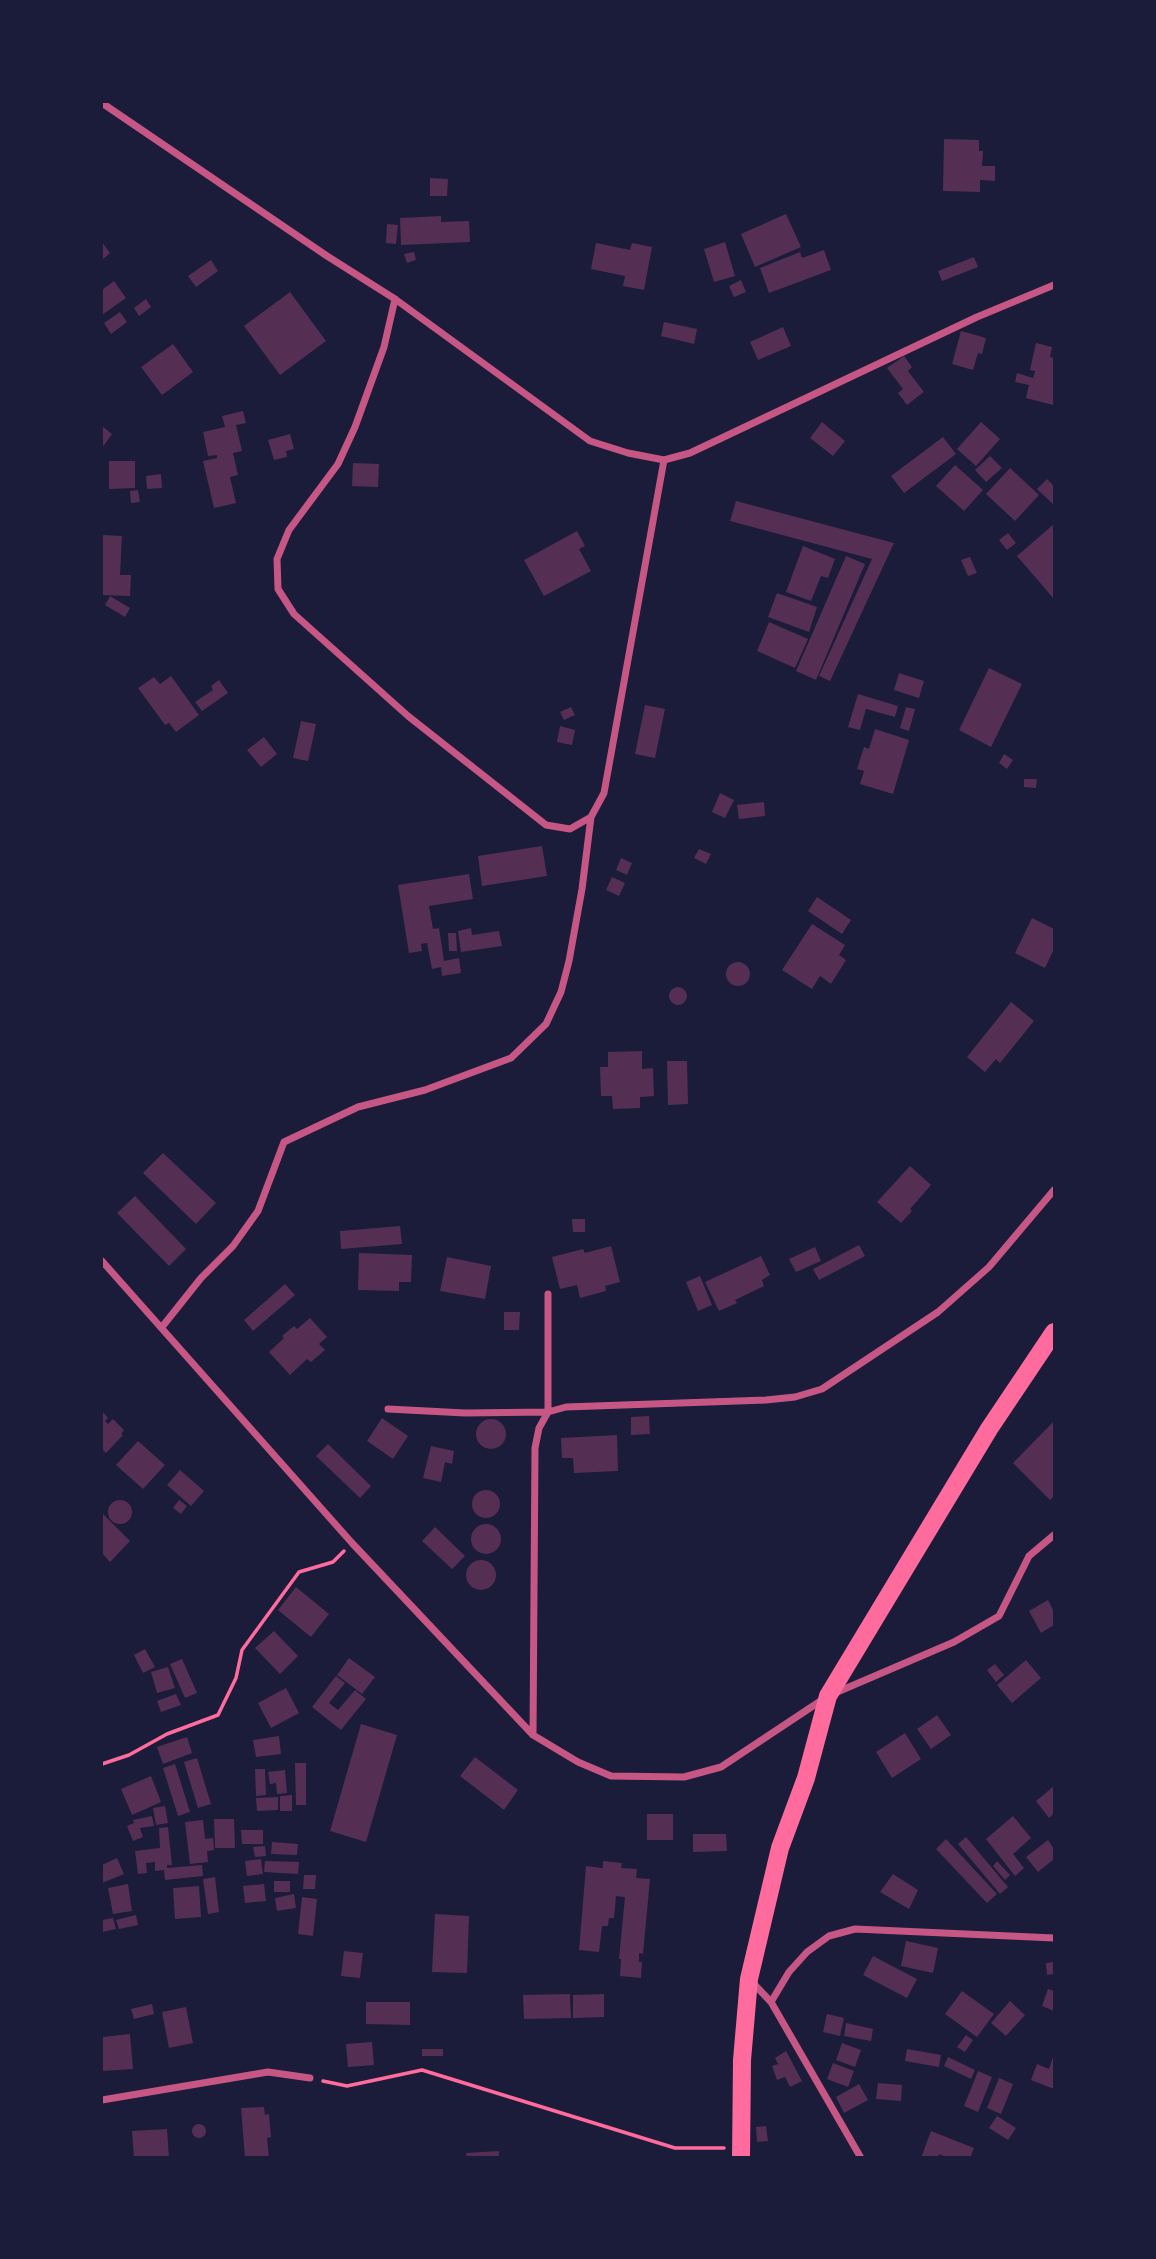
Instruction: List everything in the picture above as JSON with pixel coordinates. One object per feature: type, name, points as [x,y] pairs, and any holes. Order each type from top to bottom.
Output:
[{"type":"highway","points":[[741,2152],[742,2060],[749,1979],[780,1848],[806,1778],[828,1696],[989,1429],[1055,1332]]},
{"type":"street","points":[[102,103],[395,299],[590,441],[628,453],[664,460],[690,453],[965,322],[1055,285]]},
{"type":"street","points":[[395,299],[384,346],[355,427],[338,464],[289,530],[277,559],[278,589],[294,614],[408,716],[546,825],[570,830],[591,817]]},
{"type":"street","points":[[162,1327],[201,1278],[233,1246],[258,1212],[284,1142],[358,1107],[425,1090],[511,1058],[546,1024],[561,992],[569,961],[591,817],[604,793],[664,460]]},
{"type":"street","points":[[388,1409],[464,1413],[548,1412],[566,1407],[766,1400],[795,1397],[822,1389],[938,1312],[989,1267],[1055,1190]]},
{"type":"street","points":[[102,1261],[352,1543],[533,1735],[578,1762],[611,1776],[684,1777],[721,1767],[828,1696],[954,1642],[999,1616],[1029,1556],[1055,1535]]},
{"type":"street","points":[[533,1735],[535,1447],[539,1427],[548,1412],[548,1294]]},
{"type":"street","points":[[771,2002],[789,1972],[807,1952],[829,1936],[855,1929],[1055,1938]]},
{"type":"street","points":[[749,1979],[771,2002],[861,2158]]},
{"type":"street","points":[[102,2100],[268,2072],[310,2078]]},
{"type":"path","points":[[102,1764],[129,1755],[167,1734],[218,1715],[236,1678],[242,1650],[299,1572],[333,1562],[352,1543]]},
{"type":"path","points":[[310,2078],[347,2086],[422,2070],[675,2148],[741,2152]]},
{"type":"building","points":[[944,139],[979,140],[979,151],[983,151],[982,166],[995,166],[995,181],[980,180],[980,192],[943,191]]},
{"type":"building","points":[[430,178],[448,179],[447,196],[430,196]]},
{"type":"building","points":[[786,214],[801,247],[755,267],[741,234]]},
{"type":"building","points":[[441,216],[441,222],[469,221],[470,242],[401,245],[400,218]]},
{"type":"building","points":[[387,224],[398,225],[396,244],[386,243]]},
{"type":"building","points":[[102,242],[110,253],[102,260]]},
{"type":"building","points":[[725,242],[735,276],[714,282],[704,249]]},
{"type":"building","points":[[596,243],[630,250],[632,243],[652,247],[644,290],[623,286],[625,276],[591,269]]},
{"type":"building","points":[[824,250],[831,270],[769,293],[760,268],[800,252],[802,258]]},
{"type":"building","points":[[414,252],[416,260],[407,263],[404,254]]},
{"type":"building","points":[[974,257],[978,267],[942,281],[938,271]]},
{"type":"building","points":[[211,260],[218,271],[196,287],[188,276]]},
{"type":"building","points":[[741,280],[746,292],[734,297],[729,286]]},
{"type":"building","points":[[114,281],[126,298],[102,315],[102,290]]},
{"type":"building","points":[[290,292],[326,341],[280,375],[244,326]]},
{"type":"building","points":[[146,299],[151,307],[139,316],[134,308]]},
{"type":"building","points":[[120,312],[127,322],[111,334],[104,323]]},
{"type":"building","points":[[664,322],[697,329],[694,344],[661,336]]},
{"type":"building","points":[[783,327],[791,346],[758,360],[750,342]]},
{"type":"building","points":[[961,331],[986,338],[982,354],[978,353],[973,370],[952,364]]},
{"type":"building","points":[[1036,343],[1052,347],[1050,357],[1054,358],[1053,405],[1026,398],[1029,385],[1015,382],[1017,373],[1033,378],[1035,371],[1030,370]]},
{"type":"building","points":[[173,344],[193,372],[162,395],[141,367]]},
{"type":"building","points":[[904,356],[912,367],[908,371],[924,392],[907,405],[898,393],[903,389],[887,368]]},
{"type":"building","points":[[243,411],[246,423],[236,425],[242,451],[233,453],[238,475],[230,477],[236,503],[214,508],[203,461],[217,458],[217,455],[208,456],[203,432],[225,427],[222,416]]},
{"type":"building","points":[[822,422],[845,441],[833,456],[810,438]]},
{"type":"building","points":[[981,422],[1000,439],[976,466],[957,449]]},
{"type":"building","points":[[102,426],[112,434],[102,448]]},
{"type":"building","points":[[290,434],[294,449],[286,451],[287,457],[274,460],[268,440]]},
{"type":"building","points":[[943,437],[956,454],[904,493],[891,476]]},
{"type":"building","points":[[990,456],[1002,468],[986,482],[975,470]]},
{"type":"building","points":[[109,461],[135,461],[135,488],[109,489]]},
{"type":"building","points":[[353,463],[379,464],[378,487],[352,486]]},
{"type":"building","points":[[955,465],[983,490],[964,511],[936,486]]},
{"type":"building","points":[[1010,468],[1039,495],[1015,521],[986,494]]},
{"type":"building","points":[[161,474],[162,488],[147,489],[146,476]]},
{"type":"building","points":[[1047,479],[1054,486],[1054,505],[1037,489]]},
{"type":"building","points":[[138,490],[140,502],[131,503],[130,491]]},
{"type":"building","points":[[736,501],[894,543],[830,681],[819,676],[872,559],[730,521]]},
{"type":"building","points":[[1054,524],[1054,599],[1017,556]]},
{"type":"building","points":[[577,531],[585,546],[579,549],[591,571],[544,596],[524,560]]},
{"type":"building","points":[[1008,533],[1016,543],[1007,550],[999,540]]},
{"type":"building","points":[[102,535],[122,536],[120,575],[131,575],[130,596],[102,595]]},
{"type":"building","points":[[803,546],[835,559],[828,578],[821,576],[811,601],[786,592]]},
{"type":"building","points":[[846,556],[865,564],[816,680],[796,671]]},
{"type":"building","points":[[970,557],[977,573],[968,576],[961,560]]},
{"type":"building","points":[[777,593],[817,607],[809,632],[768,617]]},
{"type":"building","points":[[110,596],[130,608],[125,617],[105,605]]},
{"type":"building","points":[[769,622],[808,639],[795,668],[757,651]]},
{"type":"building","points":[[989,668],[1022,684],[991,747],[959,730]]},
{"type":"building","points":[[899,673],[924,681],[919,698],[894,690]]},
{"type":"building","points":[[171,676],[199,715],[176,732],[169,723],[165,725],[138,688],[154,677],[160,684]]},
{"type":"building","points":[[219,680],[228,693],[202,711],[195,702],[213,690],[211,686]]},
{"type":"building","points":[[858,694],[898,706],[895,717],[866,709],[860,730],[848,727]]},
{"type":"building","points":[[645,705],[665,709],[655,758],[635,754]]},
{"type":"building","points":[[571,707],[575,715],[564,720],[560,712]]},
{"type":"building","points":[[906,707],[915,709],[909,731],[900,728]]},
{"type":"building","points":[[301,721],[316,724],[308,761],[293,758]]},
{"type":"building","points":[[560,726],[575,730],[572,745],[557,742]]},
{"type":"building","points":[[875,729],[909,740],[893,794],[860,784],[864,771],[857,769],[864,747],[869,749]]},
{"type":"building","points":[[264,737],[277,754],[261,767],[247,750]]},
{"type":"building","points":[[1004,754],[1013,760],[1007,769],[999,763]]},
{"type":"building","points":[[1024,779],[1037,779],[1036,788],[1024,787]]},
{"type":"building","points":[[720,793],[734,800],[725,818],[712,812]]},
{"type":"building","points":[[764,802],[765,816],[739,819],[737,805]]},
{"type":"building","points":[[542,846],[547,876],[482,886],[478,856]]},
{"type":"building","points":[[699,849],[711,854],[706,864],[694,858]]},
{"type":"building","points":[[621,858],[632,863],[627,875],[616,870]]},
{"type":"building","points":[[469,874],[473,899],[429,906],[433,929],[439,928],[444,961],[459,958],[461,973],[442,976],[441,967],[432,969],[427,943],[421,944],[422,951],[409,953],[398,885]]},
{"type":"building","points":[[612,877],[625,883],[619,896],[606,890]]},
{"type":"building","points":[[817,897],[851,920],[842,934],[808,911]]},
{"type":"building","points":[[1032,918],[1054,929],[1054,949],[1045,968],[1015,953]]},
{"type":"building","points":[[812,924],[845,945],[839,955],[846,960],[831,984],[820,976],[812,989],[782,970]]},
{"type":"building","points":[[471,928],[472,935],[499,931],[502,946],[461,952],[458,931]]},
{"type":"building","points":[[448,933],[456,933],[457,951],[449,951]]},
{"type":"building","points":[[738,962],[749,969],[750,974],[743,985],[738,986],[727,979],[726,974],[733,963]]},
{"type":"building","points":[[674,987],[682,987],[687,996],[685,1003],[674,1005],[669,1000],[669,992]]},
{"type":"building","points":[[1011,1002],[1034,1021],[1000,1063],[996,1059],[985,1072],[967,1057]]},
{"type":"building","points":[[642,1051],[642,1069],[653,1068],[654,1096],[640,1097],[640,1108],[613,1109],[612,1096],[601,1096],[600,1067],[608,1067],[608,1052]]},
{"type":"building","points":[[667,1061],[687,1061],[688,1104],[668,1105]]},
{"type":"building","points":[[163,1153],[216,1203],[196,1224],[143,1173]]},
{"type":"building","points":[[910,1166],[931,1185],[901,1223],[877,1202]]},
{"type":"building","points":[[135,1196],[186,1249],[169,1266],[117,1213]]},
{"type":"building","points":[[572,1219],[585,1219],[585,1232],[573,1232]]},
{"type":"building","points":[[400,1226],[402,1244],[341,1249],[340,1231]]},
{"type":"building","points":[[859,1245],[865,1256],[819,1280],[813,1269]]},
{"type":"building","points":[[611,1246],[620,1282],[605,1286],[606,1291],[580,1298],[577,1285],[560,1289],[552,1257],[583,1249],[585,1253]]},
{"type":"building","points":[[815,1247],[821,1261],[796,1272],[789,1259]]},
{"type":"building","points":[[359,1253],[412,1255],[411,1282],[399,1282],[399,1291],[358,1290]]},
{"type":"building","points":[[761,1256],[770,1275],[762,1280],[764,1286],[719,1311],[705,1282]]},
{"type":"building","points":[[447,1257],[491,1266],[485,1299],[440,1291]]},
{"type":"building","points":[[700,1276],[712,1305],[698,1311],[686,1282]]},
{"type":"building","points":[[285,1284],[295,1295],[253,1331],[244,1320]]},
{"type":"building","points":[[504,1312],[520,1312],[519,1330],[504,1330]]},
{"type":"building","points":[[310,1318],[327,1337],[319,1344],[325,1350],[311,1362],[307,1359],[290,1375],[269,1352],[294,1326],[297,1329]]},
{"type":"building","points":[[102,1411],[108,1418],[105,1421],[108,1424],[113,1419],[124,1430],[121,1434],[123,1435],[106,1453],[102,1449]]},
{"type":"building","points":[[649,1416],[650,1434],[631,1435],[631,1417]]},
{"type":"building","points":[[382,1418],[408,1436],[393,1459],[367,1441]]},
{"type":"building","points":[[491,1419],[502,1423],[506,1434],[502,1445],[491,1449],[480,1445],[476,1434],[480,1423]]},
{"type":"building","points":[[1054,1421],[1054,1496],[1050,1500],[1013,1463]]},
{"type":"building","points":[[617,1435],[618,1471],[574,1473],[573,1458],[562,1458],[561,1438]]},
{"type":"building","points":[[138,1441],[165,1465],[143,1489],[116,1465]]},
{"type":"building","points":[[328,1444],[371,1486],[360,1498],[316,1456]]},
{"type":"building","points":[[431,1446],[454,1451],[452,1464],[445,1462],[441,1482],[423,1478]]},
{"type":"building","points":[[180,1470],[204,1491],[191,1506],[167,1485]]},
{"type":"building","points":[[486,1490],[496,1494],[500,1504],[496,1514],[486,1518],[476,1514],[472,1504],[476,1494]]},
{"type":"building","points":[[120,1500],[128,1504],[132,1512],[128,1520],[120,1524],[112,1520],[108,1512],[112,1504]]},
{"type":"building","points":[[179,1500],[187,1506],[181,1514],[173,1508]]},
{"type":"building","points":[[102,1513],[130,1541],[110,1562],[102,1553]]},
{"type":"building","points":[[486,1524],[497,1528],[501,1539],[497,1550],[486,1554],[475,1550],[471,1539],[475,1528]]},
{"type":"building","points":[[435,1527],[465,1556],[452,1569],[422,1541]]},
{"type":"building","points":[[481,1560],[492,1564],[496,1575],[492,1586],[481,1590],[470,1586],[466,1575],[470,1564]]},
{"type":"building","points":[[296,1587],[329,1614],[311,1637],[278,1610]]},
{"type":"building","points":[[1048,1600],[1054,1612],[1054,1625],[1041,1633],[1029,1611]]},
{"type":"building","points":[[274,1631],[298,1656],[280,1674],[255,1648]]},
{"type":"building","points":[[145,1649],[155,1667],[143,1673],[134,1655]]},
{"type":"building","points":[[349,1658],[375,1677],[362,1694],[337,1675]]},
{"type":"building","points":[[182,1659],[197,1693],[185,1698],[170,1664]]},
{"type":"building","points":[[1026,1660],[1041,1678],[1012,1703],[997,1685]]},
{"type":"building","points":[[995,1664],[1004,1675],[996,1682],[987,1670]]},
{"type":"building","points":[[168,1667],[175,1688],[157,1693],[151,1672]]},
{"type":"building","points":[[336,1676],[345,1683],[329,1703],[338,1710],[355,1690],[366,1699],[341,1730],[312,1707]]},
{"type":"building","points":[[286,1688],[299,1713],[271,1728],[258,1703]]},
{"type":"building","points":[[176,1694],[181,1705],[161,1712],[157,1701]]},
{"type":"building","points":[[937,1715],[951,1735],[931,1749],[917,1729]]},
{"type":"building","points":[[361,1724],[397,1735],[366,1842],[330,1831]]},
{"type":"building","points":[[905,1733],[921,1759],[892,1778],[876,1752]]},
{"type":"building","points":[[279,1736],[281,1754],[256,1757],[253,1740]]},
{"type":"building","points":[[187,1737],[192,1753],[163,1764],[157,1747]]},
{"type":"building","points":[[475,1757],[518,1790],[504,1810],[460,1776]]},
{"type":"building","points":[[197,1758],[211,1804],[198,1808],[184,1762]]},
{"type":"building","points":[[295,1763],[306,1763],[306,1805],[296,1805]]},
{"type":"building","points":[[175,1764],[190,1812],[178,1816],[163,1768]]},
{"type":"building","points":[[255,1769],[265,1769],[266,1795],[256,1796]]},
{"type":"building","points":[[285,1770],[287,1793],[277,1794],[276,1783],[270,1784],[268,1772]]},
{"type":"building","points":[[151,1776],[161,1802],[132,1815],[121,1789]]},
{"type":"building","points":[[1054,1786],[1054,1813],[1049,1818],[1036,1801]]},
{"type":"building","points":[[292,1795],[292,1811],[280,1811],[280,1796]]},
{"type":"building","points":[[278,1797],[278,1810],[257,1811],[256,1798]]},
{"type":"building","points":[[165,1806],[168,1823],[156,1825],[153,1808]]},
{"type":"building","points":[[647,1814],[673,1814],[673,1840],[647,1840]]},
{"type":"building","points":[[152,1816],[154,1826],[140,1828],[143,1837],[133,1841],[127,1826],[134,1823],[133,1820]]},
{"type":"building","points":[[1013,1816],[1031,1838],[1013,1854],[1024,1868],[1015,1876],[986,1839]]},
{"type":"building","points":[[214,1819],[234,1819],[235,1848],[215,1848]]},
{"type":"building","points":[[203,1820],[205,1839],[213,1838],[214,1850],[207,1851],[208,1862],[190,1864],[185,1822]]},
{"type":"building","points":[[168,1827],[172,1865],[167,1865],[167,1868],[202,1865],[203,1876],[165,1880],[164,1870],[155,1871],[155,1862],[146,1863],[147,1873],[138,1874],[135,1851],[160,1848],[159,1828]]},
{"type":"building","points":[[241,1830],[263,1830],[263,1844],[242,1844]]},
{"type":"building","points":[[693,1834],[726,1834],[727,1851],[693,1852]]},
{"type":"building","points":[[966,1837],[1008,1887],[1000,1894],[958,1844]]},
{"type":"building","points":[[946,1839],[997,1894],[987,1903],[936,1849]]},
{"type":"building","points":[[1048,1840],[1054,1849],[1054,1859],[1038,1872],[1026,1857]]},
{"type":"building","points":[[272,1842],[298,1844],[297,1855],[271,1854]]},
{"type":"building","points":[[265,1846],[266,1856],[255,1857],[253,1847]]},
{"type":"building","points":[[117,1858],[124,1874],[102,1883],[102,1865]]},
{"type":"building","points":[[261,1859],[263,1874],[247,1876],[245,1861]]},
{"type":"building","points":[[265,1861],[299,1862],[298,1874],[264,1872]]},
{"type":"building","points":[[603,1861],[622,1863],[621,1868],[637,1869],[636,1878],[650,1879],[643,1954],[639,1953],[639,1962],[642,1962],[641,1978],[620,1976],[625,1897],[616,1896],[614,1918],[609,1918],[608,1926],[602,1926],[599,1952],[579,1950],[586,1866],[603,1868]]},
{"type":"building","points":[[997,1861],[1010,1875],[1005,1880],[993,1866]]},
{"type":"building","points":[[893,1874],[918,1890],[909,1909],[880,1892]]},
{"type":"building","points":[[304,1875],[316,1875],[315,1889],[303,1889]]},
{"type":"building","points":[[215,1877],[219,1912],[208,1914],[203,1879]]},
{"type":"building","points":[[274,1881],[290,1881],[290,1892],[274,1892]]},
{"type":"building","points":[[128,1884],[132,1911],[113,1914],[108,1888]]},
{"type":"building","points":[[264,1884],[266,1901],[245,1903],[243,1886]]},
{"type":"building","points":[[199,1886],[201,1917],[175,1919],[173,1888]]},
{"type":"building","points":[[294,1894],[296,1908],[277,1911],[275,1898]]},
{"type":"building","points":[[302,1897],[317,1899],[313,1936],[298,1934]]},
{"type":"building","points":[[435,1914],[469,1916],[467,1973],[432,1972]]},
{"type":"building","points":[[136,1915],[138,1925],[119,1929],[116,1920]]},
{"type":"building","points":[[113,1918],[116,1929],[102,1932],[102,1920]]},
{"type":"building","points":[[906,1941],[938,1948],[933,1973],[901,1966]]},
{"type":"building","points":[[344,1951],[363,1953],[360,1978],[341,1976]]},
{"type":"building","points":[[873,1956],[917,1979],[907,1998],[863,1975]]},
{"type":"building","points":[[1054,1962],[1054,1974],[1047,1975],[1046,1963]]},
{"type":"building","points":[[1048,1989],[1054,1991],[1054,2011],[1042,2006]]},
{"type":"building","points":[[962,1991],[994,2014],[977,2037],[945,2014]]},
{"type":"building","points":[[570,1994],[571,2018],[524,2019],[523,1995]]},
{"type":"building","points":[[604,1994],[604,2017],[573,2018],[573,1995]]},
{"type":"building","points":[[1010,2001],[1025,2015],[1006,2036],[991,2023]]},
{"type":"building","points":[[366,2002],[410,2002],[410,2025],[366,2024]]},
{"type":"building","points":[[152,2004],[154,2014],[134,2019],[131,2009]]},
{"type":"building","points":[[186,2007],[193,2043],[169,2048],[162,2012]]},
{"type":"building","points":[[827,2014],[844,2018],[840,2036],[823,2032]]},
{"type":"building","points":[[846,2023],[873,2029],[871,2041],[844,2036]]},
{"type":"building","points":[[130,2034],[133,2069],[102,2071],[102,2037]]},
{"type":"building","points":[[966,2035],[973,2040],[965,2052],[957,2047]]},
{"type":"building","points":[[372,2042],[374,2065],[348,2067],[346,2044]]},
{"type":"building","points":[[842,2043],[861,2050],[855,2067],[836,2060]]},
{"type":"building","points":[[422,2049],[443,2049],[443,2056],[422,2056]]},
{"type":"building","points":[[907,2049],[941,2055],[939,2067],[905,2061]]},
{"type":"building","points":[[786,2051],[802,2081],[790,2087],[785,2077],[777,2080],[772,2066],[778,2064],[775,2058]]},
{"type":"building","points":[[1054,2054],[1054,2089],[1031,2080],[1037,2064],[1049,2069]]},
{"type":"building","points":[[948,2057],[975,2070],[971,2079],[944,2066]]},
{"type":"building","points":[[833,2063],[854,2071],[848,2087],[827,2079]]},
{"type":"building","points":[[978,2071],[992,2077],[978,2112],[964,2106]]},
{"type":"building","points":[[999,2078],[1013,2084],[1001,2114],[987,2108]]},
{"type":"building","points":[[878,2083],[902,2085],[901,2101],[876,2099]]},
{"type":"building","points":[[859,2084],[868,2100],[844,2113],[836,2097]]},
{"type":"building","points":[[264,2107],[265,2115],[269,2114],[269,2158],[245,2158],[241,2108]]},
{"type":"building","points":[[997,2116],[1016,2128],[1008,2140],[989,2128]]},
{"type":"building","points":[[199,2124],[204,2126],[204,2136],[199,2138],[194,2136],[192,2131],[194,2126]]},
{"type":"building","points":[[766,2126],[768,2141],[757,2142],[756,2127]]},
{"type":"building","points":[[167,2129],[169,2158],[134,2158],[132,2131]]},
{"type":"building","points":[[931,2131],[974,2148],[970,2158],[948,2158],[939,2154],[938,2158],[921,2158]]},
{"type":"building","points":[[499,2151],[499,2158],[467,2158],[466,2153]]}]
